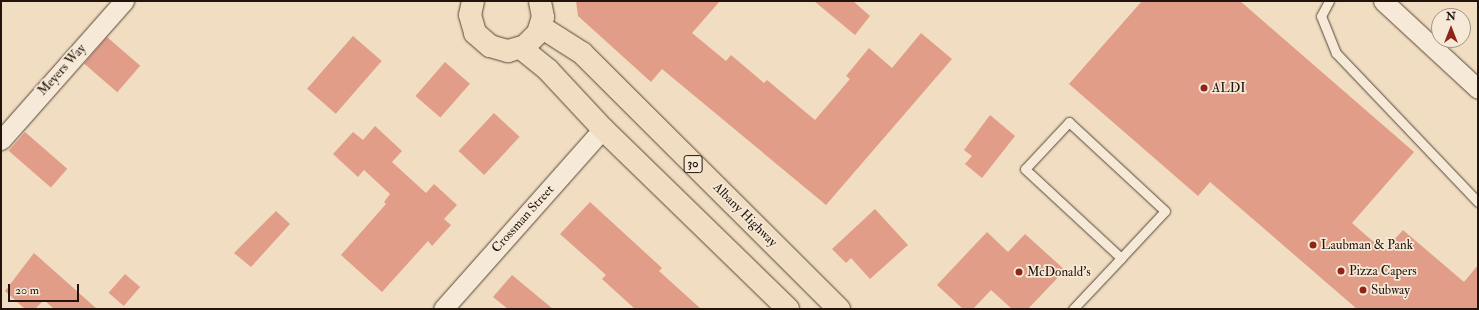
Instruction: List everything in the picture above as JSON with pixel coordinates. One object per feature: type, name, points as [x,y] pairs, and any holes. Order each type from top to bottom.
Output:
[{"type":"highway","points":[[469,3],[472,28],[484,43],[502,50],[521,48],[533,39],[541,27],[540,1]]},
{"type":"highway","name":"Albany Highway","points":[[541,27],[582,53],[839,309]]},
{"type":"highway","points":[[521,48],[548,70],[603,129],[788,309]]},
{"type":"street","name":"Meyers Way","points":[[1,140],[124,1]]},
{"type":"street","points":[[1383,1],[1478,89]]},
{"type":"street","name":"Crossman Street","points":[[443,309],[603,129]]},
{"type":"lane","points":[[1328,1],[1321,16],[1336,53],[1478,202]]},
{"type":"lane","points":[[1073,309],[1165,212],[1069,122],[1025,169],[1121,258]]},
{"type":"building","points":[[576,1],[720,1],[692,33],[726,61],[731,55],[764,83],[767,80],[815,120],[850,79],[846,76],[869,48],[892,68],[921,33],[952,59],[826,205],[662,69],[651,82],[578,16]]},
{"type":"building","points":[[814,1],[853,1],[870,16],[855,35]]},
{"type":"building","points":[[1142,1],[1240,1],[1414,152],[1352,223],[1384,251],[1403,230],[1464,282],[1478,265],[1478,309],[1357,309],[1210,182],[1198,196],[1069,84]]},
{"type":"building","points":[[353,36],[382,61],[336,114],[307,89]]},
{"type":"building","points":[[107,37],[140,66],[117,92],[84,63]]},
{"type":"building","points":[[445,62],[470,84],[440,118],[415,96]]},
{"type":"building","points":[[494,113],[520,137],[484,175],[459,151]]},
{"type":"building","points":[[990,115],[1015,136],[982,178],[965,164],[972,156],[964,150]]},
{"type":"building","points":[[375,126],[402,151],[392,162],[426,193],[434,184],[457,205],[444,219],[451,225],[432,246],[428,241],[382,292],[341,255],[386,204],[384,202],[390,194],[364,170],[358,177],[333,154],[353,132],[363,140]]},
{"type":"building","points":[[25,132],[67,169],[51,188],[9,151]]},
{"type":"building","points":[[590,202],[662,268],[659,271],[701,309],[635,309],[602,279],[606,275],[560,234]]},
{"type":"building","points":[[875,209],[908,245],[870,279],[851,258],[846,263],[832,249]]},
{"type":"building","points":[[276,211],[290,224],[251,267],[234,253]]},
{"type":"building","points":[[987,232],[1008,252],[1025,234],[1065,270],[1028,309],[1012,309],[991,290],[973,309],[963,309],[937,285]]},
{"type":"building","points":[[34,253],[97,309],[54,309],[44,300],[35,309],[25,309],[5,291]]},
{"type":"building","points":[[125,274],[140,287],[124,306],[109,293]]},
{"type":"building","points":[[512,275],[553,309],[508,309],[493,297]]},
{"type":"place","name":"ALDI","points":[[1204,88]]},
{"type":"place","name":"Laubman & Pank","points":[[1313,245]]},
{"type":"place","name":"Pizza Capers","points":[[1341,271]]},
{"type":"place","name":"McDonald's","points":[[1019,272]]},
{"type":"place","name":"Subway","points":[[1363,290]]}]
